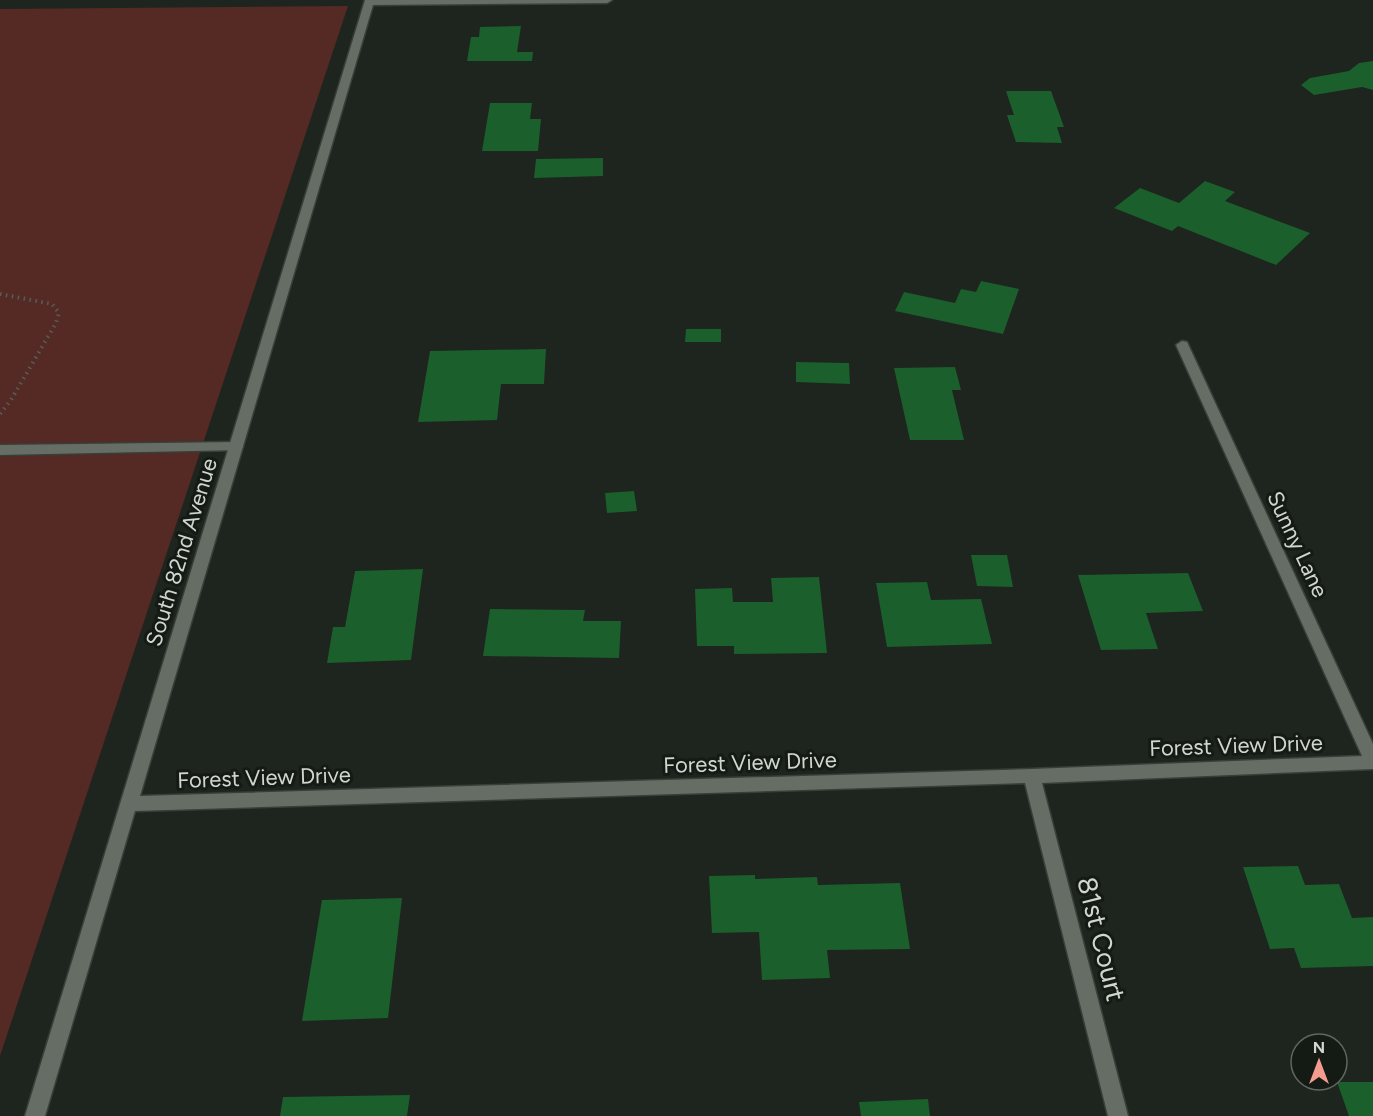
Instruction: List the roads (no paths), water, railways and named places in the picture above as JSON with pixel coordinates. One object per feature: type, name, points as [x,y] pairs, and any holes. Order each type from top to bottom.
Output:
[{"type":"street","points":[[370,1],[608,0]]},
{"type":"street","name":"South 82nd Avenue","points":[[35,1116],[370,1]]},
{"type":"street","name":"Sunny Lane","points":[[1182,345],[1373,762]]},
{"type":"street","points":[[0,450],[236,447]]},
{"type":"street","name":"Forest View Drive","points":[[129,804],[1032,776],[1373,762]]},
{"type":"street","name":"81st Court","points":[[1032,776],[1118,1116]]}]
